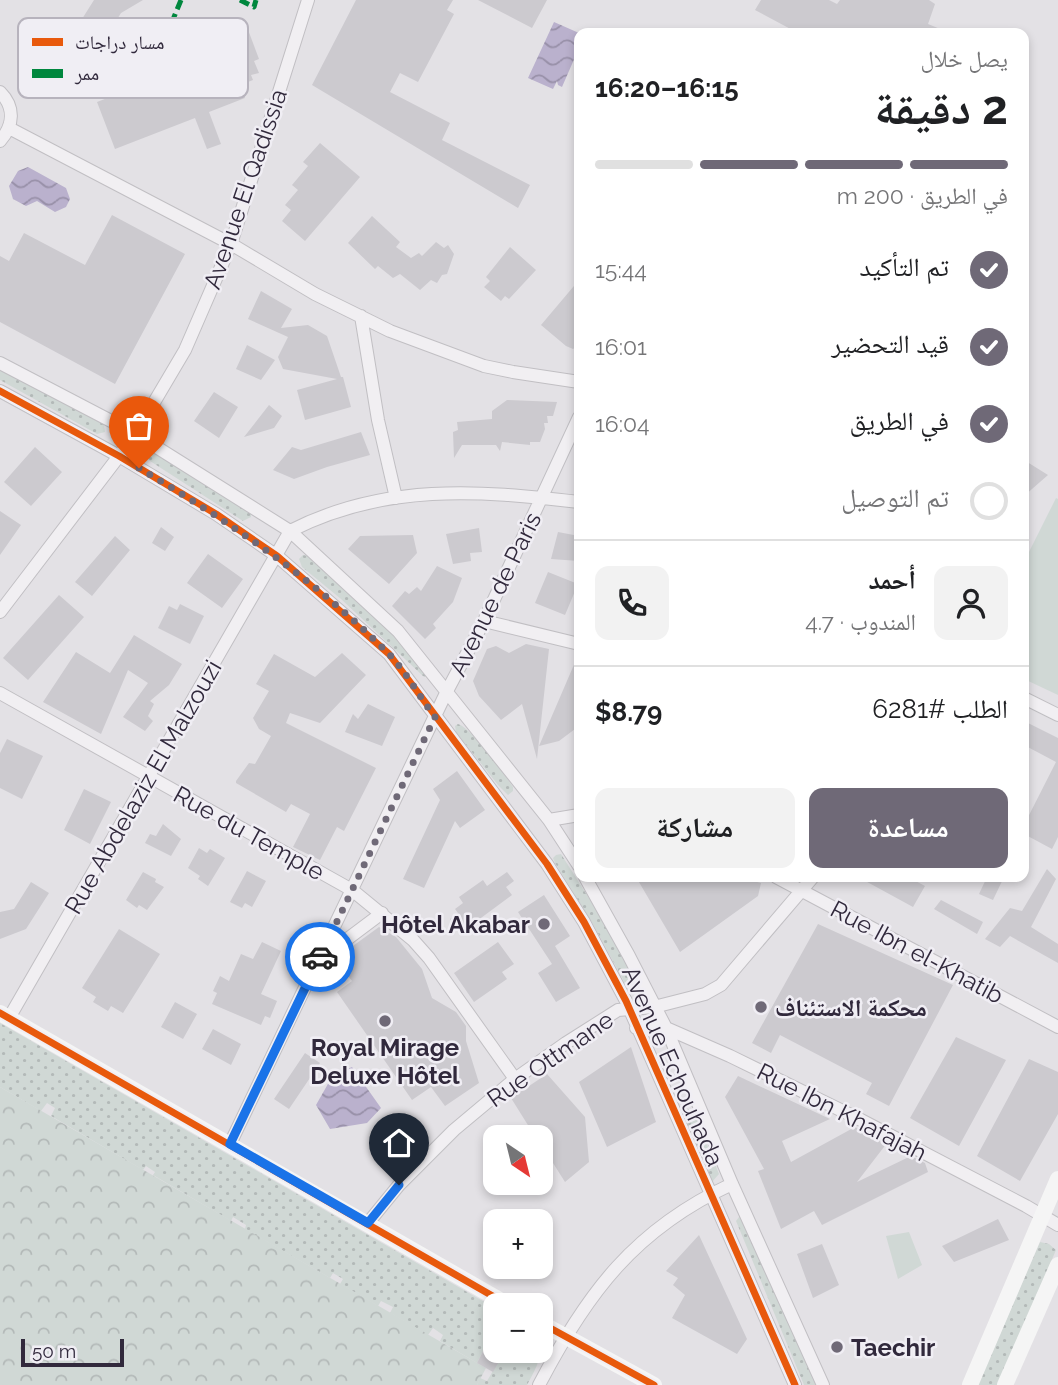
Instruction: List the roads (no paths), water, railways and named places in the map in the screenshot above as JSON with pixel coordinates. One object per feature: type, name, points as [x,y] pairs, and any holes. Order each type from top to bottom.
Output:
[{"type":"main road","points":[[4,1015],[488,1293]]},
{"type":"main road","points":[[970,1385],[1058,1179]]},
{"type":"main road","points":[[1005,1385],[1058,1265]]},
{"type":"main road","points":[[553,1330],[654,1385]]},
{"type":"street","name":"Avenue El Qadissia","points":[[0,612],[119,456],[185,350],[232,244],[308,0]]},
{"type":"street","points":[[0,92],[10,107],[9,128],[0,141]]},
{"type":"street","points":[[9,128],[232,244],[316,294],[361,316],[437,350],[484,366],[574,381]]},
{"type":"street","points":[[361,316],[378,420],[396,498]]},
{"type":"street","points":[[0,363],[134,433],[290,531],[398,631],[549,820],[574,858]]},
{"type":"street","name":"Avenue Echouhada","points":[[0,391],[119,456],[216,514],[277,556],[389,654],[547,864],[584,922],[625,1001],[795,1385]]},
{"type":"street","name":"Avenue de Paris","points":[[230,1144],[446,693],[484,621],[574,428]]},
{"type":"street","points":[[290,531],[335,511],[396,498],[456,492],[574,501]]},
{"type":"street","name":"Rue Abdelaziz El Malzouzi","points":[[4,1015],[149,778],[290,531]]},
{"type":"street","points":[[484,621],[574,643]]},
{"type":"street","name":"Rue du Temple","points":[[0,693],[352,890],[413,940],[429,958],[515,1079]]},
{"type":"street","points":[[1029,700],[1058,715]]},
{"type":"street","points":[[549,820],[574,816]]},
{"type":"street","name":"Avenue Echouhada","points":[[588,882],[666,1028],[732,1184],[823,1385]]},
{"type":"street","name":"Rue Ibn el-Khatib","points":[[785,882],[1058,1027]]},
{"type":"street","name":"Rue Ottmane","points":[[368,1223],[424,1157],[515,1079],[566,1043],[618,1010],[654,1007],[705,994],[721,985],[809,882]]},
{"type":"street","name":"Avenue de Paris","points":[[319,960],[382,913]]},
{"type":"street","name":"Rue Ibn Khafajah","points":[[636,1028],[666,1028],[730,1056],[861,1119],[1058,1225]]},
{"type":"street","points":[[539,1385],[564,1337],[598,1288],[629,1254],[663,1225],[710,1194],[732,1184]]},
{"type":"water","points":[[554,22],[574,31],[574,59],[562,87],[557,81],[553,89],[528,78]]},
{"type":"water","points":[[28,167],[66,188],[70,199],[66,207],[55,212],[37,201],[26,206],[13,199],[9,186],[18,171]]},
{"type":"water","points":[[352,1067],[381,1108],[367,1123],[330,1129],[316,1105],[333,1075]]},
{"type":"place","name":"Hôtel Akabar","points":[[544,924]]},
{"type":"place","name":"محكمة الاستئناف","points":[[761,1007]]},
{"type":"place","name":"Royal Mirage Deluxe Hôtel","points":[[385,1021]]},
{"type":"place","name":"Taechir","points":[[837,1347]]}]
